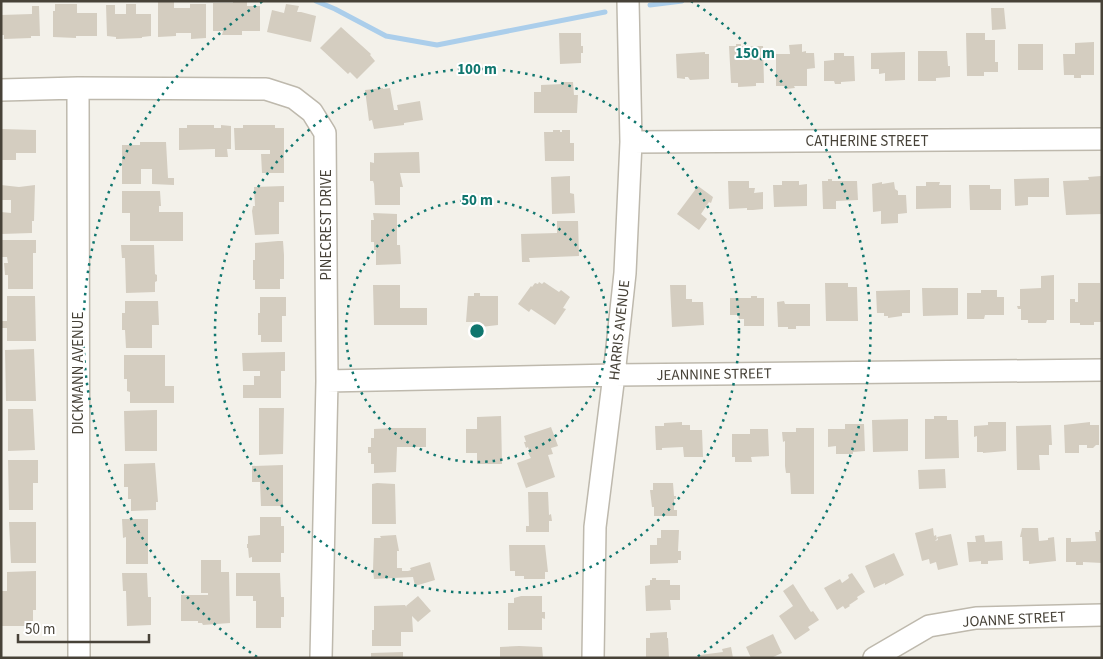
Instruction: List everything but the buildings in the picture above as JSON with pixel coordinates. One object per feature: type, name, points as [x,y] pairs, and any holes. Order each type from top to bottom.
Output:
[{"type":"street","name":"HARRIS AVENUE","points":[[593,658],[595,527],[625,273],[631,142],[628,1]]},
{"type":"street","name":"PINECREST DRIVE","points":[[1,90],[78,88],[266,90],[294,98],[312,112],[325,133],[327,381],[321,658]]},
{"type":"street","name":"DICKMANN AVENUE","points":[[78,88],[79,658]]},
{"type":"street","name":"CATHERINE STREET","points":[[631,142],[1102,139]]},
{"type":"street","name":"JEANNINE STREET","points":[[327,381],[614,375],[1102,370]]},
{"type":"street","name":"JOANNE STREET","points":[[874,658],[929,626],[938,624],[976,618],[1102,615]]},
{"type":"waterway","points":[[316,1],[386,36],[437,45],[605,12]]},
{"type":"waterway","points":[[650,5],[682,1]]}]
